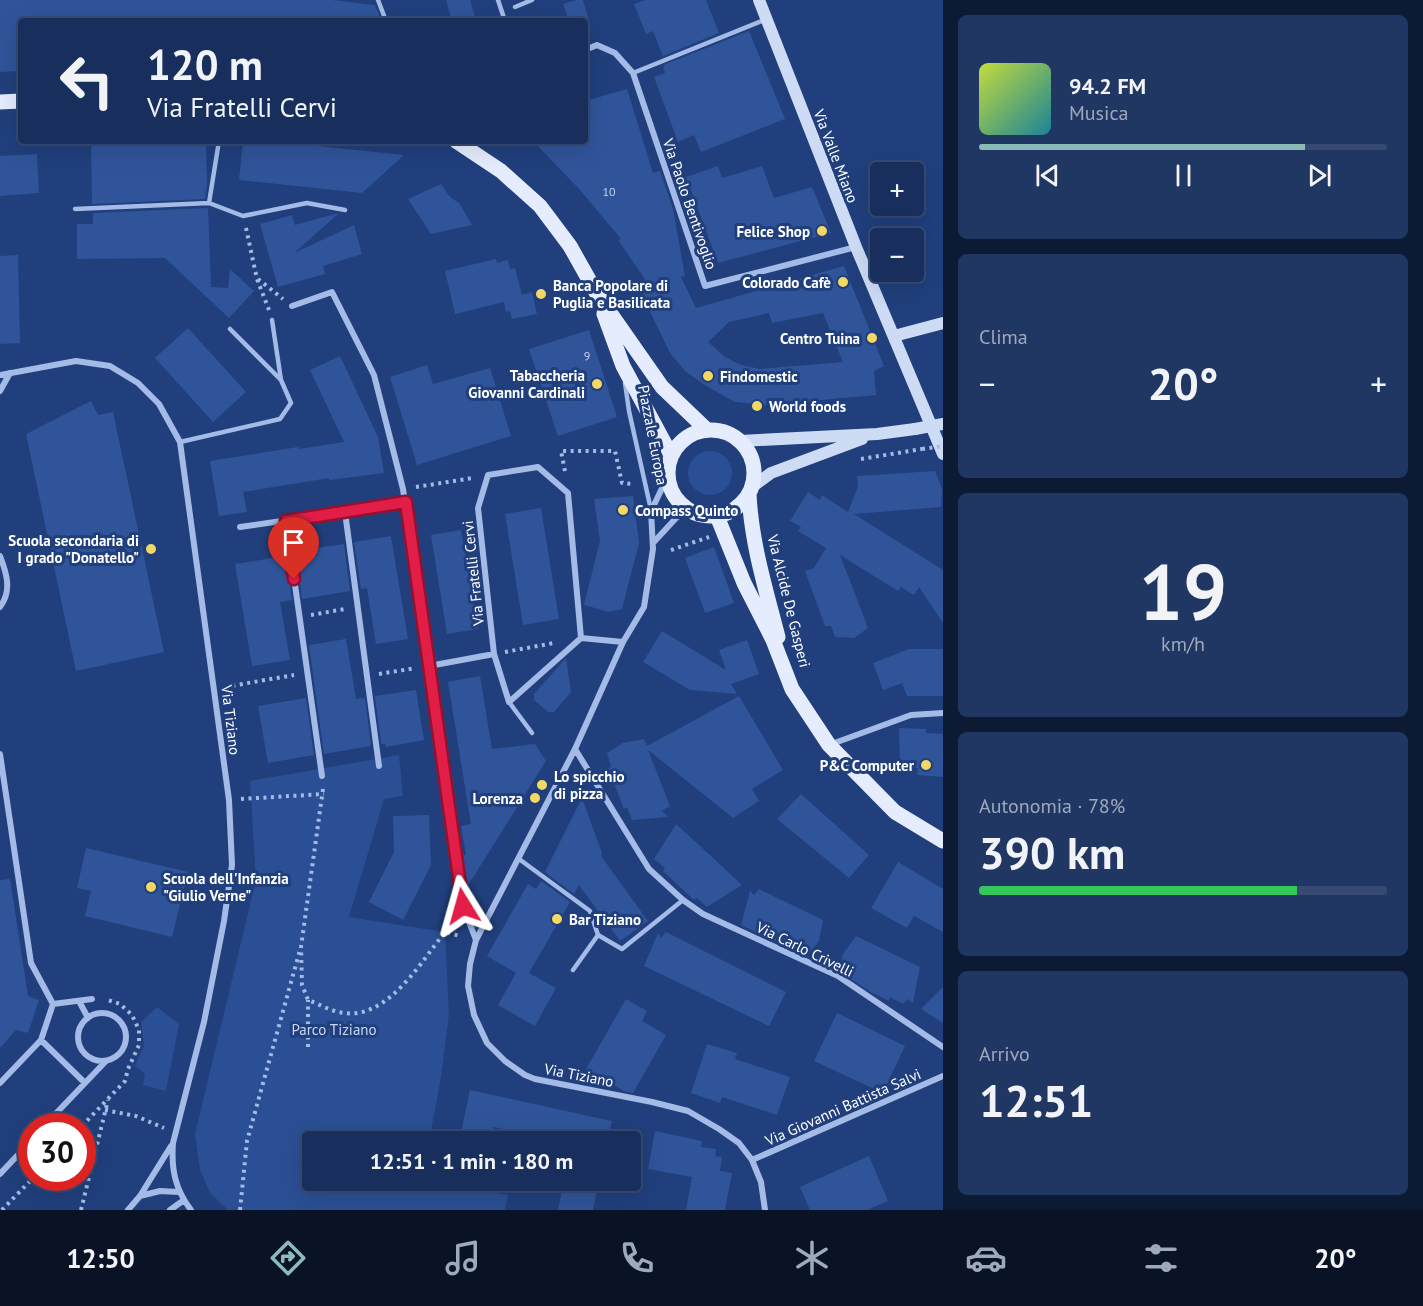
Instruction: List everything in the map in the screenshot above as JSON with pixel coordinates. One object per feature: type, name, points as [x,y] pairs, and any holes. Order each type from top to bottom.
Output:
[{"type":"main road","points":[[0,102],[18,101]]},
{"type":"main road","points":[[460,144],[501,171],[540,206],[570,246],[597,294]]},
{"type":"main road","name":"Piazzale Europa","points":[[597,294],[623,366],[671,455]]},
{"type":"main road","name":"Piazzale Europa","points":[[597,294],[662,387],[707,430]]},
{"type":"main road","name":"Piazzale Europa","points":[[690,511],[676,499],[667,478],[671,455],[685,438],[695,432],[718,430],[740,441]]},
{"type":"main road","points":[[690,511],[707,516],[717,516],[736,508],[750,490],[754,474],[752,460],[740,441]]},
{"type":"main road","name":"Via Alcide De Gasperi","points":[[750,490],[751,522],[762,578],[792,689]]},
{"type":"main road","points":[[717,516],[724,532]]},
{"type":"main road","name":"Via Alcide De Gasperi","points":[[724,532],[744,583],[773,639],[792,689],[829,745],[895,812],[943,841]]},
{"type":"street","name":"Via Valle Miano","points":[[759,0],[856,247],[943,454]]},
{"type":"street","name":"Via Paolo Bentivoglio","points":[[588,49],[597,45],[615,53],[633,73],[705,286],[856,247]]},
{"type":"street","points":[[292,306],[332,292],[374,375],[406,502],[463,906],[476,940]]},
{"type":"street","points":[[894,336],[943,323]]},
{"type":"street","name":"Via Tiziano","points":[[0,375],[76,361],[110,366],[138,383],[159,404],[180,442],[229,800],[232,865],[224,921],[204,1022],[173,1143],[173,1177],[191,1210]]},
{"type":"street","points":[[0,391],[10,373]]},
{"type":"street","points":[[750,490],[771,473],[877,434],[943,424]]},
{"type":"street","name":"Piazzale Europa","points":[[740,441],[877,434]]},
{"type":"street","name":"Via Fratelli Cervi","points":[[509,702],[494,654],[478,508],[488,475],[538,467],[568,493]]},
{"type":"street","name":"Piazzale Europa","points":[[653,546],[651,511],[667,478]]},
{"type":"street","points":[[568,493],[581,638]]},
{"type":"street","points":[[240,527],[406,502]]},
{"type":"street","points":[[653,546],[677,517],[690,511]]},
{"type":"street","points":[[345,512],[379,766]]},
{"type":"street","points":[[286,521],[322,776]]},
{"type":"street","name":"Via Tiziano","points":[[653,546],[644,607],[623,642],[575,749],[476,940],[468,986],[474,1015],[487,1043],[505,1061],[525,1075],[688,1111],[739,1143],[752,1160],[761,1182],[765,1210]]},
{"type":"street","points":[[0,556],[7,580],[6,598],[0,607]]},
{"type":"street","points":[[509,702],[581,638],[623,642]]},
{"type":"street","points":[[429,666],[494,654]]},
{"type":"street","points":[[829,745],[911,715],[943,713]]},
{"type":"street","name":"Via Carlo Crivelli","points":[[575,749],[649,869],[683,900],[703,914],[838,976],[943,1047]]},
{"type":"street","points":[[0,754],[32,963],[53,1004],[41,1040],[0,1083]]},
{"type":"street","points":[[53,1004],[92,999]]},
{"type":"street","points":[[79,1001],[88,1018]]},
{"type":"street","points":[[57,1113],[106,1061],[114,1058],[124,1047],[126,1039],[122,1024],[117,1019],[102,1013],[88,1018],[79,1031],[80,1047],[91,1059],[106,1061]]},
{"type":"street","points":[[41,1040],[86,1083]]},
{"type":"street","name":"Via Giovanni Battista Salvi","points":[[752,1160],[943,1076]]},
{"type":"street","points":[[128,1210],[140,1196],[173,1143]]},
{"type":"street","points":[[0,1174],[18,1155]]},
{"type":"street","points":[[140,1196],[160,1191],[179,1191]]},
{"type":"street","points":[[171,1210],[184,1200]]},
{"type":"lane","points":[[378,0],[385,18]]},
{"type":"lane","points":[[498,0],[504,18]]},
{"type":"lane","points":[[515,7],[532,0]]},
{"type":"lane","points":[[633,73],[767,19]]},
{"type":"lane","points":[[209,203],[219,144]]},
{"type":"lane","points":[[75,209],[209,203],[243,216],[307,203],[345,210]]},
{"type":"lane","points":[[180,442],[280,419],[291,403],[281,380],[272,320]]},
{"type":"lane","points":[[231,329],[281,380]]},
{"type":"lane","name":"Piazzale Europa","points":[[623,366],[629,411],[651,511]]},
{"type":"lane","name":"Via Fratelli Cervi","points":[[509,702],[532,733]]},
{"type":"lane","points":[[519,859],[590,911],[598,935],[622,949],[683,900]]},
{"type":"lane","points":[[573,970],[598,935]]},
{"type":"path","points":[[243,216],[257,279],[272,320]]},
{"type":"path","points":[[257,279],[292,306]]},
{"type":"path","points":[[922,449],[943,446]]},
{"type":"path","points":[[568,493],[561,451],[615,451],[622,483]]},
{"type":"path","points":[[403,489],[473,477],[478,508]]},
{"type":"path","points":[[671,550],[724,532]]},
{"type":"path","points":[[299,617],[357,607]]},
{"type":"path","points":[[494,654],[581,638]]},
{"type":"path","points":[[367,677],[429,666]]},
{"type":"path","points":[[215,688],[307,673]]},
{"type":"path","points":[[229,800],[324,794],[301,947],[247,1141],[240,1210]]},
{"type":"path","points":[[308,1000],[343,1013],[368,1011],[398,991],[445,932],[476,940]]},
{"type":"path","points":[[301,947],[303,985],[308,1000],[308,1047]]},
{"type":"path","points":[[92,999],[112,1000],[120,1004],[132,1015],[139,1030],[139,1045],[125,1081],[95,1113]]},
{"type":"path","points":[[81,1210],[109,1099]]},
{"type":"path","points":[[105,1110],[136,1116],[176,1133]]},
{"type":"path","points":[[3,1210],[21,1191]]},
{"type":"green space","points":[[710,451],[719,452],[726,457],[731,464],[731,482],[726,489],[719,494],[710,495],[701,494],[694,489],[689,482],[688,473],[689,464],[694,457],[701,452]]},
{"type":"green space","name":"Parco Tiziano","points":[[399,755],[403,796],[384,799],[349,917],[445,932],[449,1014],[431,1131],[302,1131],[302,1191],[484,1191],[508,1195],[505,1210],[228,1210],[210,1193],[200,1170],[195,1134],[256,880],[250,781]]},
{"type":"green space","points":[[157,1007],[179,1024],[166,1091],[143,1085],[145,1074],[135,1066],[144,1045],[141,1022]]},
{"type":"building","points":[[0,0],[332,0],[375,5],[380,18],[18,18],[18,71],[0,72]]},
{"type":"building","points":[[446,0],[470,0],[475,18],[451,18]]},
{"type":"building","points":[[583,0],[589,21],[588,18],[568,18],[563,4]]},
{"type":"building","points":[[645,0],[706,0],[719,33],[663,56],[653,31],[646,34],[634,4]]},
{"type":"building","points":[[749,31],[785,119],[701,152],[694,135],[678,142],[654,77],[665,73],[663,66],[666,64]]},
{"type":"building","points":[[627,89],[653,173],[660,171],[673,209],[685,276],[681,277],[696,308],[844,266],[884,366],[874,371],[876,395],[768,405],[735,402],[685,371],[670,353],[639,288],[649,285],[618,240],[621,239],[580,190],[536,144],[588,144],[588,124],[590,123],[588,100]],"holes":[[[769,313],[772,323],[823,313],[843,362],[760,369],[741,365],[725,357],[708,342],[729,322]]]},
{"type":"building","points":[[206,144],[205,199],[92,204],[91,146]]},
{"type":"building","points":[[243,144],[297,144],[404,155],[362,193],[239,180]]},
{"type":"building","points":[[37,154],[39,193],[0,196],[0,156]]},
{"type":"building","points":[[718,166],[722,178],[762,166],[774,198],[812,187],[831,233],[718,263],[686,177]]},
{"type":"building","points":[[441,184],[450,197],[459,203],[472,225],[431,234],[408,199]]},
{"type":"building","points":[[208,208],[211,287],[228,288],[230,269],[254,291],[229,318],[165,258],[77,259],[77,224],[93,224],[93,213]]},
{"type":"building","points":[[339,213],[294,253],[354,225],[362,254],[323,266],[325,274],[278,287],[260,224],[292,215],[295,225]]},
{"type":"building","points":[[18,255],[20,343],[0,344],[0,256]]},
{"type":"building","points":[[496,259],[497,263],[508,260],[510,269],[515,268],[522,295],[532,292],[537,314],[512,319],[510,311],[506,312],[504,302],[455,314],[445,271]]},
{"type":"building","points":[[188,328],[246,392],[213,422],[155,358]]},
{"type":"building","points":[[589,330],[617,417],[558,436],[529,349]]},
{"type":"building","points":[[340,356],[378,437],[384,473],[329,480],[329,478],[243,492],[247,512],[219,516],[210,461],[344,442],[310,370]]},
{"type":"building","points":[[427,365],[433,384],[490,368],[511,436],[417,465],[390,377]]},
{"type":"building","points":[[91,401],[98,415],[113,412],[164,652],[76,671],[26,434]]},
{"type":"building","points":[[935,471],[942,489],[941,507],[854,514],[943,570],[943,623],[919,587],[914,595],[901,587],[898,591],[840,555],[868,628],[854,638],[835,637],[831,626],[825,626],[805,571],[814,568],[826,548],[798,531],[801,527],[790,521],[808,492],[820,500],[822,495],[848,512],[858,486],[857,476]]},
{"type":"building","points":[[633,496],[639,543],[622,609],[609,612],[584,605],[600,541],[594,499]]},
{"type":"building","points":[[541,508],[559,619],[523,625],[505,514]]},
{"type":"building","points":[[461,530],[478,629],[447,634],[431,535]]},
{"type":"building","points":[[391,536],[408,639],[376,644],[367,588],[361,589],[354,542]]},
{"type":"building","points":[[344,544],[350,591],[302,599],[297,551]]},
{"type":"building","points":[[714,547],[734,603],[705,613],[685,558]]},
{"type":"building","points":[[286,556],[292,600],[280,602],[290,660],[252,666],[235,564]]},
{"type":"building","points":[[662,631],[726,670],[719,650],[747,640],[759,674],[731,684],[737,694],[690,690],[643,662]]},
{"type":"building","points":[[346,639],[356,699],[365,698],[371,746],[324,754],[309,645]]},
{"type":"building","points":[[909,649],[943,649],[943,696],[907,696],[902,683],[883,690],[873,663]]},
{"type":"building","points":[[566,658],[571,692],[554,712],[548,712],[534,700],[534,694]]},
{"type":"building","points":[[480,676],[492,749],[535,744],[546,761],[467,887],[462,855],[466,855],[461,826],[471,824],[448,682]]},
{"type":"building","points":[[416,690],[424,740],[386,747],[385,744],[381,744],[375,696]]},
{"type":"building","points":[[739,696],[783,770],[752,789],[759,801],[733,818],[648,750],[670,806],[662,811],[668,817],[632,820],[627,807],[624,809],[608,768],[611,767],[607,753],[623,743],[644,739],[647,746]]},
{"type":"building","points":[[306,698],[314,755],[268,763],[258,706]]},
{"type":"building","points":[[899,728],[926,729],[926,733],[943,734],[943,777],[917,775],[918,768],[900,767]]},
{"type":"building","points":[[801,794],[869,855],[849,878],[777,819]]},
{"type":"building","points":[[582,798],[602,853],[601,856],[648,921],[620,941],[579,885],[574,894],[545,872]]},
{"type":"building","points":[[429,815],[431,865],[403,920],[369,902],[394,852],[393,816]]},
{"type":"building","points":[[676,824],[742,885],[707,907],[697,898],[694,900],[663,871],[665,868],[654,859]]},
{"type":"building","points":[[86,848],[188,872],[172,937],[85,916],[91,891],[77,888]]},
{"type":"building","points":[[898,862],[943,889],[943,932],[914,916],[907,928],[871,908]]},
{"type":"building","points":[[10,879],[28,996],[39,1000],[28,1033],[16,1030],[0,1048],[0,880]]},
{"type":"building","points":[[541,881],[570,902],[529,973],[556,988],[535,1026],[498,1005],[516,973],[487,956],[528,884],[536,889]]},
{"type":"building","points":[[759,889],[823,920],[819,941],[807,956],[741,925],[750,891],[754,895]]},
{"type":"building","points":[[666,932],[786,992],[769,1026],[644,966],[658,933],[661,938]]},
{"type":"building","points":[[856,936],[920,967],[913,1003],[907,999],[903,1004],[890,997],[889,1001],[839,971],[843,954]]},
{"type":"building","points":[[943,987],[943,1023],[921,1009]]},
{"type":"building","points":[[626,999],[647,1011],[642,1021],[666,1035],[633,1093],[624,1091],[586,1069]]},
{"type":"building","points":[[837,1013],[905,1046],[883,1093],[814,1061]]},
{"type":"building","points":[[707,1044],[737,1053],[735,1059],[790,1077],[777,1115],[722,1097],[720,1103],[691,1093]]},
{"type":"building","points":[[470,1090],[612,1121],[610,1131],[512,1131],[494,1127],[493,1131],[461,1131]]},
{"type":"building","points":[[655,1131],[702,1141],[701,1147],[716,1149],[715,1156],[722,1157],[720,1171],[732,1173],[725,1210],[686,1210],[692,1177],[648,1169]]},
{"type":"building","points":[[869,1156],[888,1201],[867,1210],[810,1210],[800,1187]]},
{"type":"building","points":[[562,1191],[597,1191],[593,1210],[558,1210]]},
{"type":"place","name":"Felice Shop","points":[[822,231]]},
{"type":"place","name":"Colorado Cafè","points":[[843,282]]},
{"type":"place","name":"Banca Popolare di Puglia e Basilicata","points":[[541,294]]},
{"type":"place","name":"Centro Tuina","points":[[872,338]]},
{"type":"place","name":"Findomestic","points":[[708,376]]},
{"type":"place","name":"Tabaccheria Giovanni Cardinali","points":[[597,384]]},
{"type":"place","name":"World foods","points":[[757,406]]},
{"type":"place","name":"Compass Quinto","points":[[623,510]]},
{"type":"place","name":"Scuola secondaria di I grado \"Donatello\"","points":[[151,549]]},
{"type":"place","name":"P&C Computer","points":[[926,765]]},
{"type":"place","name":"Lo spicchio di pizza","points":[[542,785]]},
{"type":"place","name":"Lorenza","points":[[535,798]]},
{"type":"place","name":"Scuola dell'Infanzia \"Giulio Verne\"","points":[[151,887]]},
{"type":"place","name":"Bar Tiziano","points":[[557,919]]},
{"type":"route","points":[[294,579],[286,521],[406,502],[463,906]]}]
